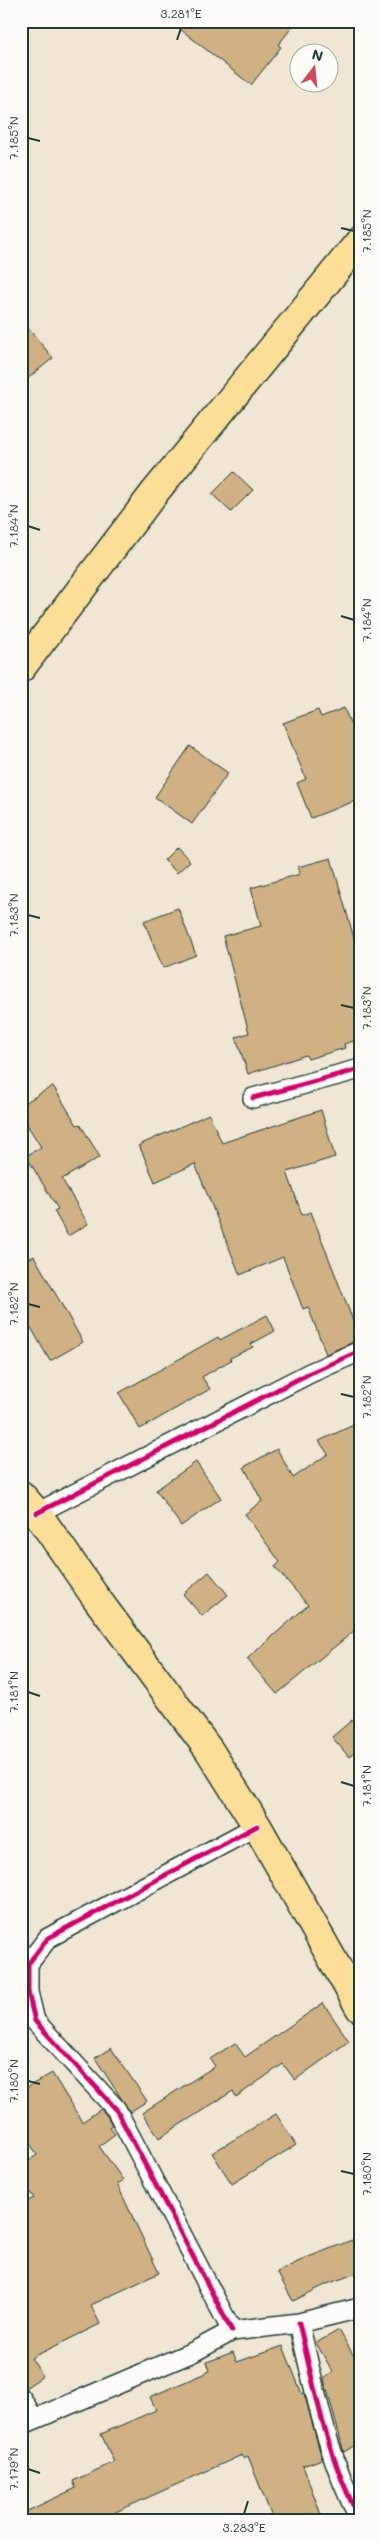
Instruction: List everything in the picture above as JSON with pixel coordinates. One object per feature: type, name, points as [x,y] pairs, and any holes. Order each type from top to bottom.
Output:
[{"type":"main road","points":[[21,668],[155,492],[360,241]]},
{"type":"main road","points":[[29,1504],[209,1750],[257,1826],[360,2008]]},
{"type":"street","points":[[253,1098],[360,1069]]},
{"type":"street","points":[[29,1504],[360,1351]]},
{"type":"street","points":[[232,2331],[116,2110],[35,2021],[28,1992],[28,1964],[48,1938],[257,1826]]},
{"type":"street","points":[[21,2398],[28,2422],[193,2352],[232,2331],[299,2323],[360,2308]]},
{"type":"street","points":[[299,2323],[327,2441],[345,2491],[360,2519]]},
{"type":"building","points":[[170,21],[297,21],[278,45],[281,47],[251,85]]},
{"type":"building","points":[[21,320],[53,358],[21,384]]},
{"type":"building","points":[[234,472],[253,490],[231,512],[212,494]]},
{"type":"building","points":[[344,708],[360,747],[360,799],[311,818],[297,783],[306,779],[283,723],[318,710],[321,717]]},
{"type":"building","points":[[190,746],[228,773],[192,824],[155,797]]},
{"type":"building","points":[[177,847],[190,861],[177,873],[164,860]]},
{"type":"building","points":[[331,858],[360,959],[360,1039],[344,1044],[345,1048],[308,1059],[306,1055],[248,1074],[236,1037],[249,1033],[223,936],[261,926],[251,888],[300,874],[298,867]]},
{"type":"building","points":[[178,908],[196,955],[163,968],[144,921]]},
{"type":"building","points":[[53,1086],[77,1125],[80,1124],[100,1157],[62,1179],[88,1224],[68,1236],[54,1211],[58,1209],[26,1156],[41,1147],[21,1115],[21,1105]]},
{"type":"building","points":[[321,1110],[335,1157],[287,1172],[302,1215],[311,1212],[360,1339],[326,1354],[308,1307],[303,1309],[283,1257],[240,1275],[195,1164],[155,1182],[139,1145],[209,1114],[222,1143]]},
{"type":"building","points":[[34,1256],[83,1342],[50,1361],[21,1310],[21,1263]]},
{"type":"building","points":[[267,1315],[275,1331],[251,1344],[253,1347],[230,1358],[231,1360],[202,1377],[210,1389],[140,1429],[119,1393],[218,1337],[220,1340]]},
{"type":"building","points":[[360,1422],[360,1626],[277,1694],[247,1659],[308,1605],[275,1567],[280,1562],[245,1514],[262,1501],[244,1467],[277,1449],[293,1478],[328,1454],[319,1441]]},
{"type":"building","points":[[196,1462],[221,1498],[181,1526],[156,1490]]},
{"type":"building","points":[[209,1572],[228,1595],[202,1616],[183,1594]]},
{"type":"building","points":[[352,1720],[360,1729],[360,1748],[349,1757],[332,1737]]},
{"type":"building","points":[[323,2003],[349,2041],[295,2080],[283,2064],[236,2097],[233,2091],[159,2138],[142,2113],[215,2066],[210,2059],[235,2043],[245,2057]]},
{"type":"building","points":[[111,2048],[147,2101],[130,2112],[95,2058]]},
{"type":"building","points":[[52,2073],[82,2122],[101,2109],[112,2125],[109,2127],[115,2134],[99,2146],[123,2180],[117,2184],[159,2273],[91,2305],[100,2324],[31,2358],[43,2376],[25,2388],[21,2387],[21,2204],[34,2198],[21,2180],[21,2166],[37,2155],[21,2128],[21,2091]]},
{"type":"building","points":[[276,2114],[296,2145],[232,2184],[212,2153]]},
{"type":"building","points":[[352,2240],[360,2261],[360,2272],[327,2284],[293,2301],[277,2272]]},
{"type":"building","points":[[339,2330],[360,2367],[360,2442],[344,2452],[324,2379],[333,2372],[316,2343]]},
{"type":"building","points":[[283,2346],[302,2394],[304,2393],[322,2459],[303,2466],[323,2520],[273,2520],[248,2456],[243,2458],[242,2455],[98,2520],[21,2520],[21,2514],[76,2488],[73,2481],[114,2462],[101,2434],[156,2410],[150,2397],[210,2371],[207,2362],[233,2352],[237,2362]]},
{"type":"cycle path","points":[[253,1098],[360,1069]]},
{"type":"cycle path","points":[[37,1513],[310,1373],[360,1351]]},
{"type":"cycle path","points":[[232,2331],[116,2109],[35,2021],[28,1992],[28,1964],[48,1938],[257,1826]]},
{"type":"cycle path","points":[[299,2323],[330,2448],[360,2519]]}]
